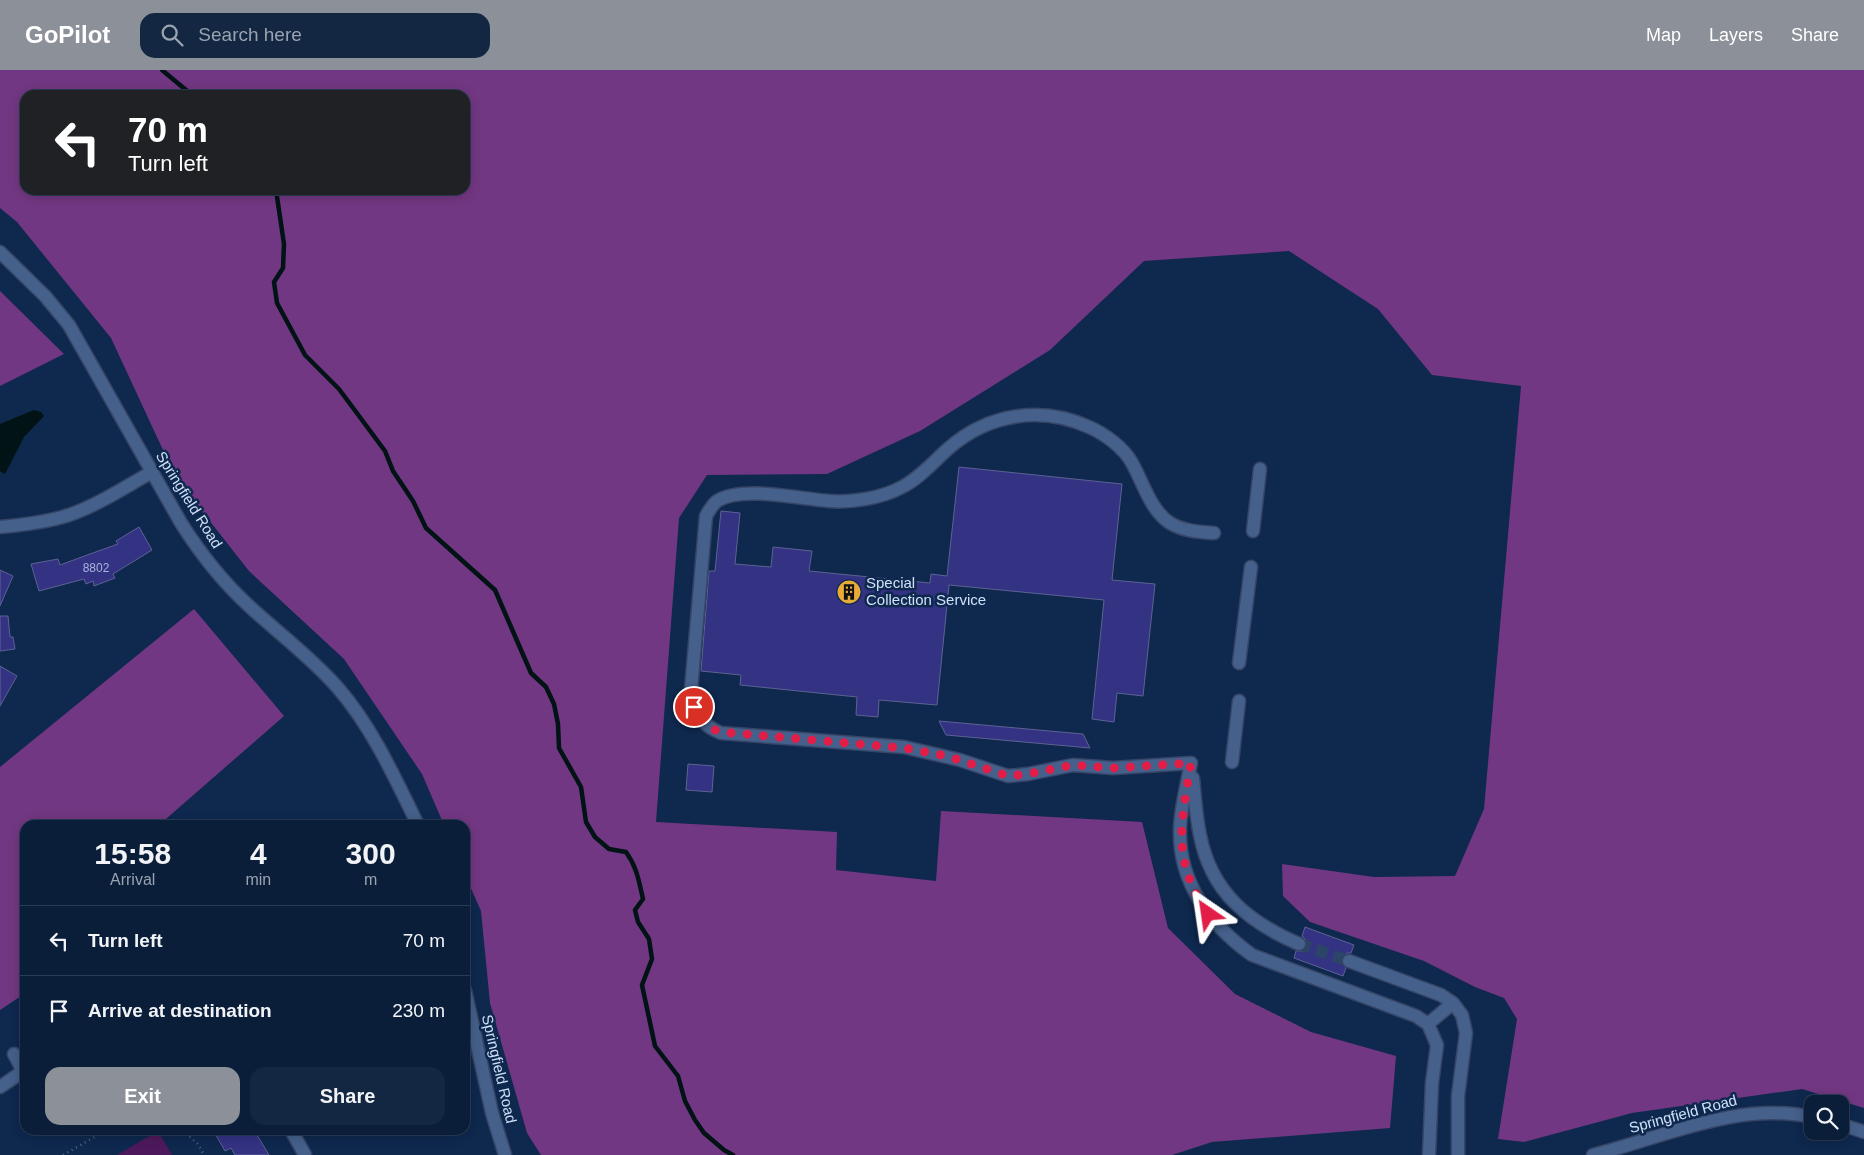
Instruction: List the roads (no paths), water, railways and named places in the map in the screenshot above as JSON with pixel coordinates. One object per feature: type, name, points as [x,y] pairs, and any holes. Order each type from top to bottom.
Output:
[{"type":"street","name":"Springfield Road","points":[[0,252],[45,296],[69,325],[188,533],[220,575],[248,605],[323,672],[353,707],[377,747],[415,820]]},
{"type":"street","points":[[1191,763],[1113,768],[1073,765],[1008,776],[952,758],[904,748],[721,732],[709,728],[694,707],[691,690],[706,516],[715,502],[741,493],[840,502],[873,496],[902,487],[976,428],[1006,417],[1027,414],[1060,417],[1090,427],[1113,442],[1131,461],[1156,509],[1170,522],[1194,532],[1214,533]]},
{"type":"street","points":[[1253,531],[1260,469]]},
{"type":"street","points":[[0,527],[29,524],[70,515],[93,505],[152,472]]},
{"type":"street","points":[[1239,663],[1251,567]]},
{"type":"street","points":[[1232,762],[1239,701]]},
{"type":"street","points":[[1191,763],[1200,836],[1215,877],[1229,897],[1244,912],[1270,932],[1299,944]]},
{"type":"street","points":[[1191,763],[1180,828],[1184,862],[1195,895],[1228,938],[1252,955],[1416,1016],[1428,1024],[1437,1045],[1432,1083],[1429,1155]]},
{"type":"street","points":[[1349,961],[1419,985],[1453,1003],[1462,1015],[1466,1033],[1458,1096],[1458,1155]]},
{"type":"street","points":[[1428,1024],[1453,1003]]},
{"type":"street","name":"Springfield Road","points":[[470,1013],[490,1103],[505,1155]]},
{"type":"street","points":[[14,1054],[20,1064]]},
{"type":"street","points":[[0,1087],[20,1073]]},
{"type":"street","name":"Springfield Road","points":[[1592,1155],[1736,1116],[1772,1113],[1804,1116]]},
{"type":"street","points":[[1849,1127],[1864,1132]]},
{"type":"street","points":[[294,1135],[305,1155]]},
{"type":"waterway","points":[[162,70],[186,90]]},
{"type":"waterway","points":[[277,195],[284,244],[283,268],[274,282],[277,303],[305,355],[339,389],[385,451],[393,471],[413,501],[426,528],[495,590],[531,673],[546,687],[554,704],[558,724],[559,748],[581,787],[586,822],[595,837],[609,849],[626,852],[635,869],[643,899],[635,910],[638,922],[649,939],[652,959],[642,985],[655,1046],[678,1076],[685,1101],[704,1133],[733,1155]]},
{"type":"tunnel","points":[[1299,944],[1349,961]]},
{"type":"place","name":"Special Collection Service","points":[[849,592]]}]
